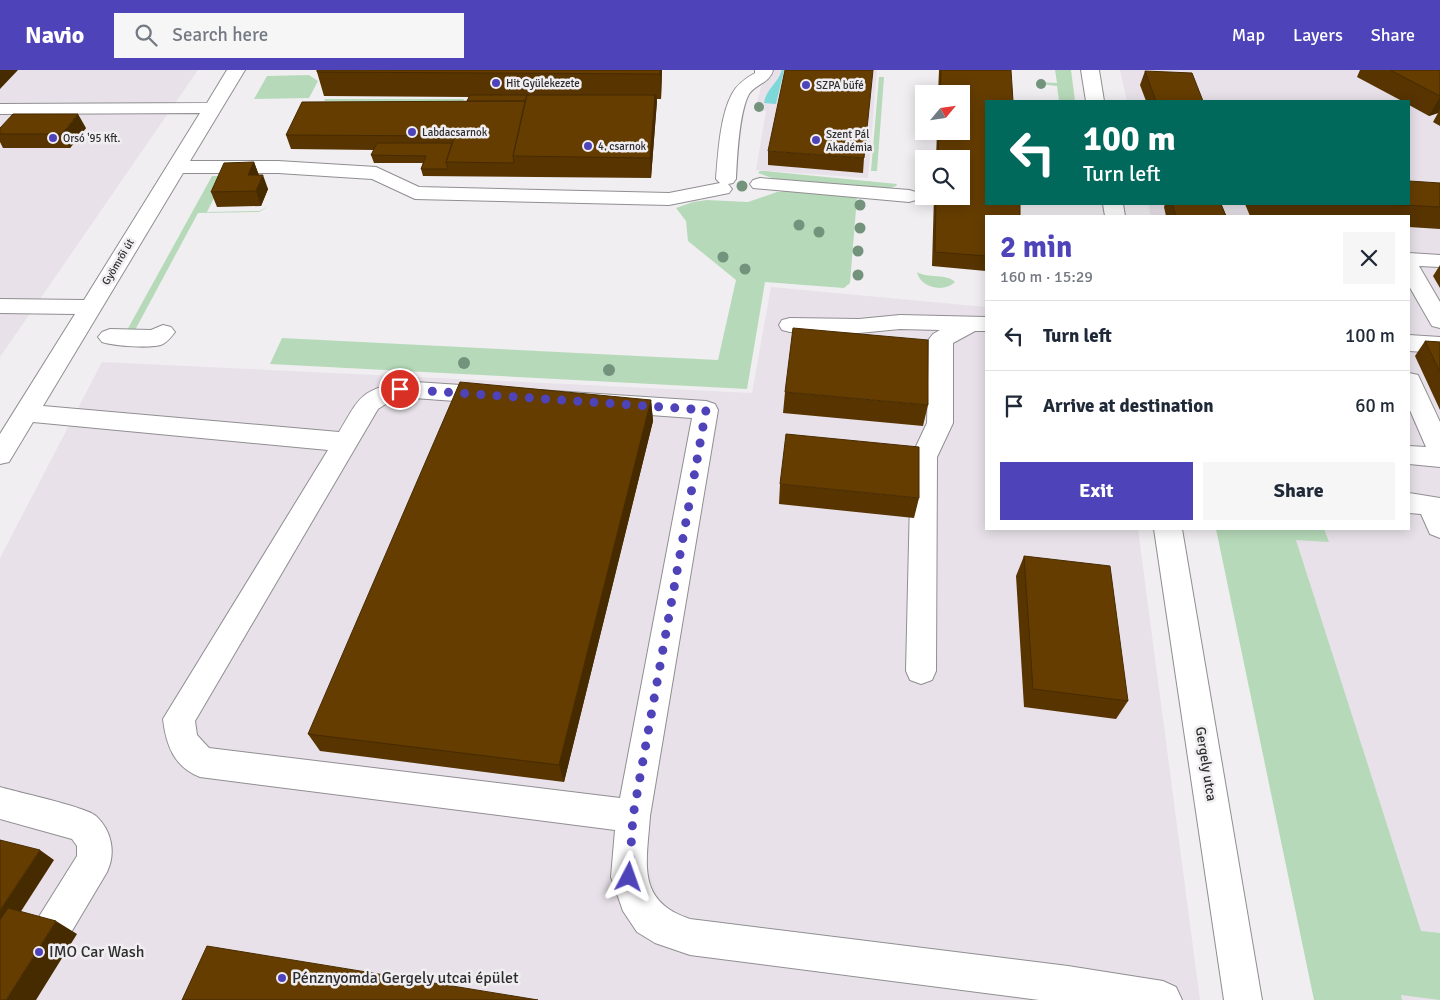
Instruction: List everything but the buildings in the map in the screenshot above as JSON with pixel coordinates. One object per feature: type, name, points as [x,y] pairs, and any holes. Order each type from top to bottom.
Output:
[{"type":"street","name":"Gyömrői út","points":[[0,455],[236,70]]},
{"type":"street","points":[[739,189],[726,165],[740,94],[752,82],[763,75],[764,70]]},
{"type":"street","points":[[1090,70],[1096,100]]},
{"type":"street","points":[[0,109],[213,108]]},
{"type":"street","points":[[176,167],[278,167],[376,174],[415,193],[669,199],[739,189],[909,196]]},
{"type":"street","points":[[1410,259],[1440,261]]},
{"type":"street","points":[[1410,270],[1440,321]]},
{"type":"street","points":[[0,306],[90,307]]},
{"type":"street","points":[[790,325],[858,326],[900,322],[979,324]]},
{"type":"street","points":[[921,671],[924,457],[940,423],[941,339],[979,324]]},
{"type":"street","points":[[110,337],[156,338],[164,332]]},
{"type":"street","points":[[1410,343],[1440,345]]},
{"type":"street","points":[[1410,383],[1440,450]]},
{"type":"street","points":[[633,816],[200,762],[182,741],[179,719],[369,403],[383,394],[400,389],[706,410],[633,816],[629,877],[636,898],[650,919],[668,930],[690,937],[1068,984],[1163,1000]]},
{"type":"street","points":[[25,413],[345,442]]},
{"type":"street","points":[[1410,456],[1440,458]]},
{"type":"street","points":[[1410,503],[1431,505],[1440,527]]},
{"type":"street","name":"Gergely utca","points":[[1168,530],[1243,1000]]},
{"type":"street","points":[[0,803],[83,826],[94,841],[95,860],[53,928]]},
{"type":"shaded area","points":[[0,70],[198,70],[0,357]]},
{"type":"shaded area","name":"Szent Pál Akadémia","points":[[766,70],[877,70],[868,178],[756,170],[766,111],[755,109]]},
{"type":"shaded area","points":[[1120,70],[1440,70],[1440,1000],[1328,1000],[1222,530],[1410,530],[1410,215],[1151,215],[1148,205],[1410,205],[1410,100],[1127,100]]},
{"type":"shaded area","points":[[771,287],[985,307],[985,530],[1138,530],[1200,1000],[0,1000],[0,558],[102,362],[752,393]]},
{"type":"green space","points":[[1055,70],[1071,70],[1075,100],[1059,100],[1057,86],[1039,84],[1038,82],[1057,83]]},
{"type":"green space","points":[[309,75],[318,81],[309,98],[254,99],[267,76]]},
{"type":"green space","points":[[879,77],[884,77],[877,171],[871,171]]},
{"type":"green space","points":[[325,99],[464,99],[463,102],[324,101]]},
{"type":"green space","points":[[760,171],[897,184],[887,189],[775,179],[758,173]]},
{"type":"green space","points":[[212,176],[225,176],[207,212],[259,211],[269,206],[259,212],[198,213],[134,332],[126,332]]},
{"type":"green space","points":[[800,190],[857,197],[850,283],[844,288],[765,282],[747,389],[270,364],[282,338],[718,360],[736,280],[688,241],[686,221],[676,208],[693,202],[707,200],[748,202],[777,192]]},
{"type":"green space","points":[[917,272],[951,279],[955,282],[945,287],[933,287],[923,282]]},
{"type":"green space","points":[[1216,530],[1324,530],[1329,542],[1296,540],[1421,931],[1440,933],[1440,1000],[1401,995],[1402,1000],[1314,1000]]},
{"type":"water","points":[[782,70],[784,70],[776,104],[764,103],[767,94]]},
{"type":"place","name":"Hit Gyülekezete","points":[[496,83]]},
{"type":"place","name":"SZPA büfé","points":[[806,85]]},
{"type":"place","name":"Labdacsarnok","points":[[412,132]]},
{"type":"place","name":"Orsó '95 Kft.","points":[[53,138]]},
{"type":"place","name":"Szent Pál Akadémia","points":[[816,140]]},
{"type":"place","name":"4. csarnok","points":[[588,146]]},
{"type":"place","name":"IMO Car Wash","points":[[39,952]]},
{"type":"place","name":"Pénznyomda Gergely utcai épület","points":[[282,978]]},
{"type":"route","points":[[400,389],[706,410],[633,816],[629,877]]}]
